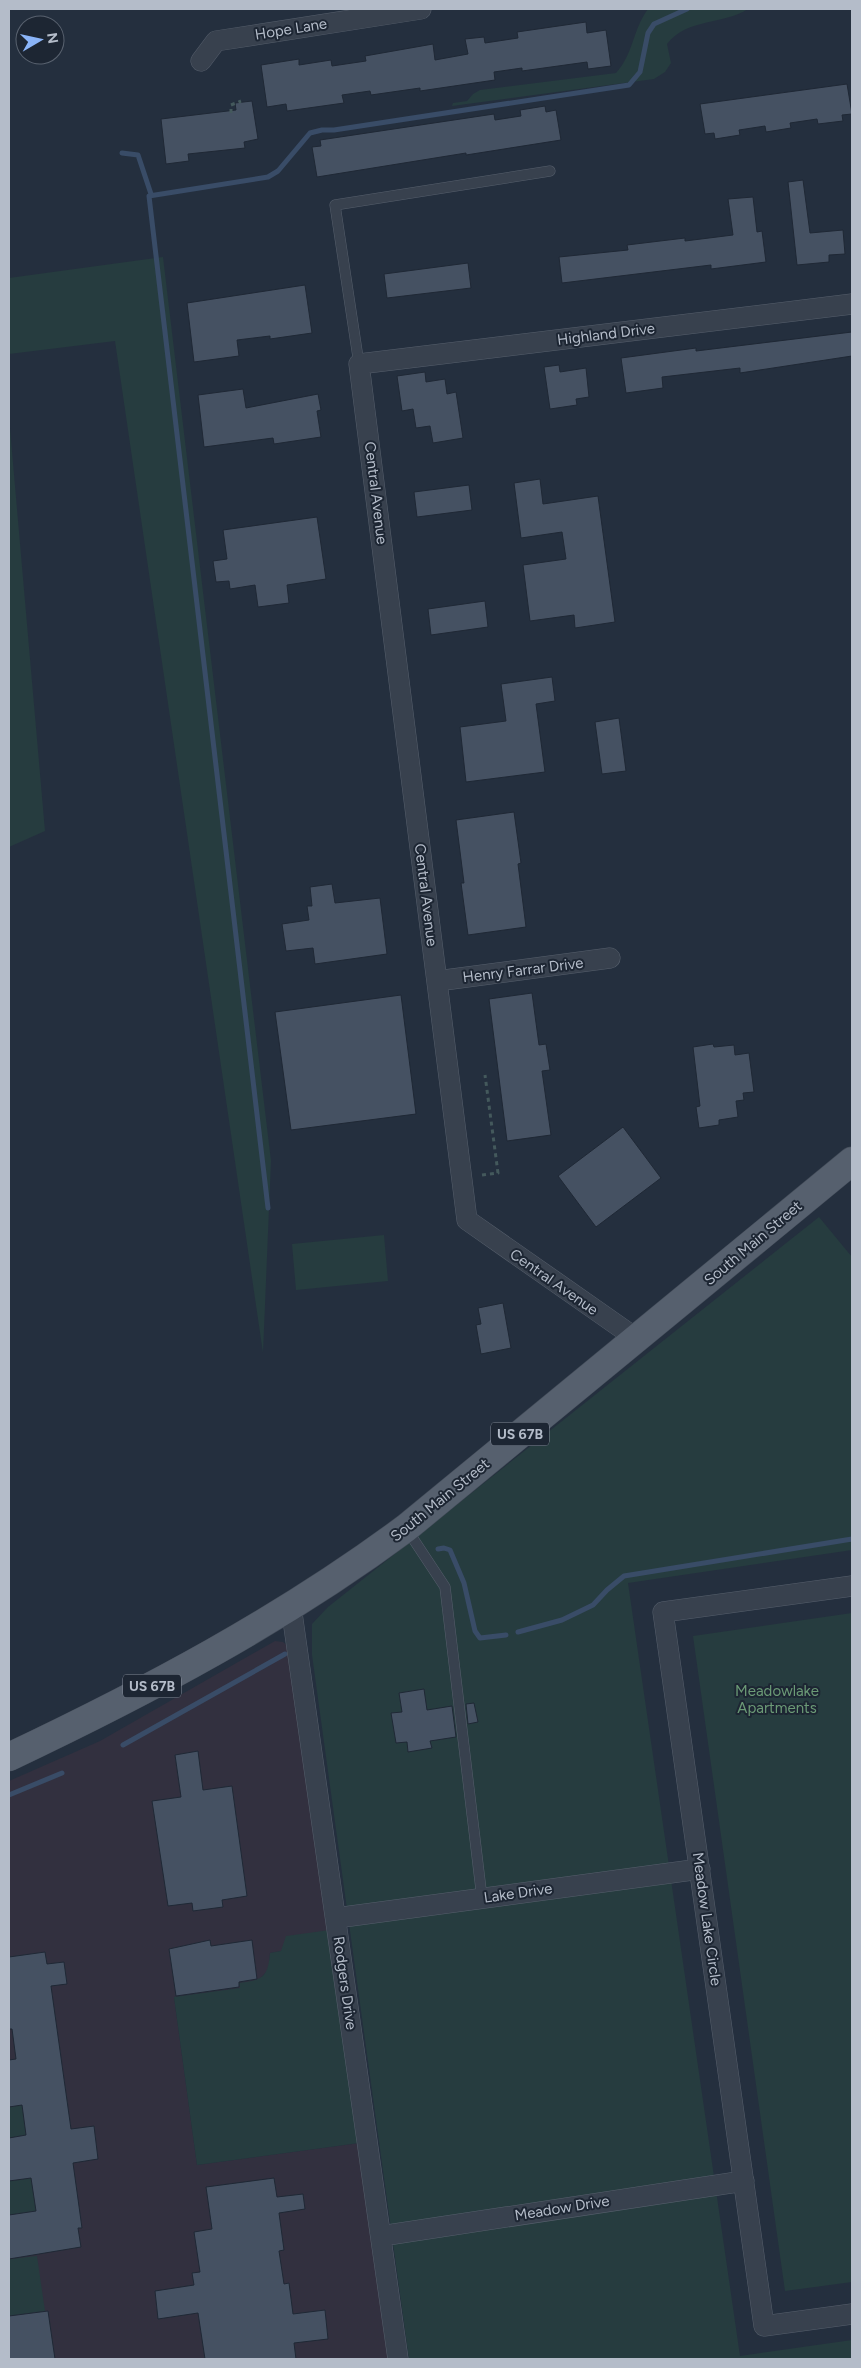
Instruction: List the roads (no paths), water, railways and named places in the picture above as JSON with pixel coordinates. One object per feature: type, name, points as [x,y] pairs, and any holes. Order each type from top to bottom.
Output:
[{"type":"main road","name":"South Main Street","points":[[9,1757],[191,1666],[355,1566],[406,1528],[852,1161]]},
{"type":"street","name":"Hope Lane","points":[[200,61],[216,41],[421,9]]},
{"type":"street","name":"Highland Drive","points":[[359,364],[852,304]]},
{"type":"street","name":"Central Avenue","points":[[359,364],[467,1220],[637,1339]]},
{"type":"street","name":"Henry Farrar Drive","points":[[437,981],[610,958]]},
{"type":"street","name":"Meadow Lake Circle","points":[[852,1586],[664,1612],[764,2326],[852,2314]]},
{"type":"street","name":"Rodgers Drive","points":[[291,1606],[398,2359]]},
{"type":"street","name":"Lake Drive","points":[[336,1918],[700,1869]]},
{"type":"street","name":"Meadow Drive","points":[[381,2236],[744,2181]]},
{"type":"lane","points":[[359,364],[335,205],[550,171]]},
{"type":"lane","points":[[406,1528],[445,1587],[482,1898]]},
{"type":"waterway","points":[[268,1208],[149,196],[268,177],[278,171],[310,133],[322,130],[334,130],[629,85],[640,72],[648,33],[654,24],[687,9]]},
{"type":"waterway","points":[[122,153],[138,155],[151,194]]},
{"type":"waterway","points":[[518,1632],[562,1620],[593,1605],[624,1576],[852,1539]]},
{"type":"waterway","points":[[438,1549],[450,1550],[464,1583],[475,1631],[480,1638],[506,1635]]},
{"type":"waterway","points":[[123,1745],[285,1654]]},
{"type":"waterway","points":[[9,1795],[62,1773]]},
{"type":"park label","name":"Meadowlake Apartments","points":[[777,1700]]}]
